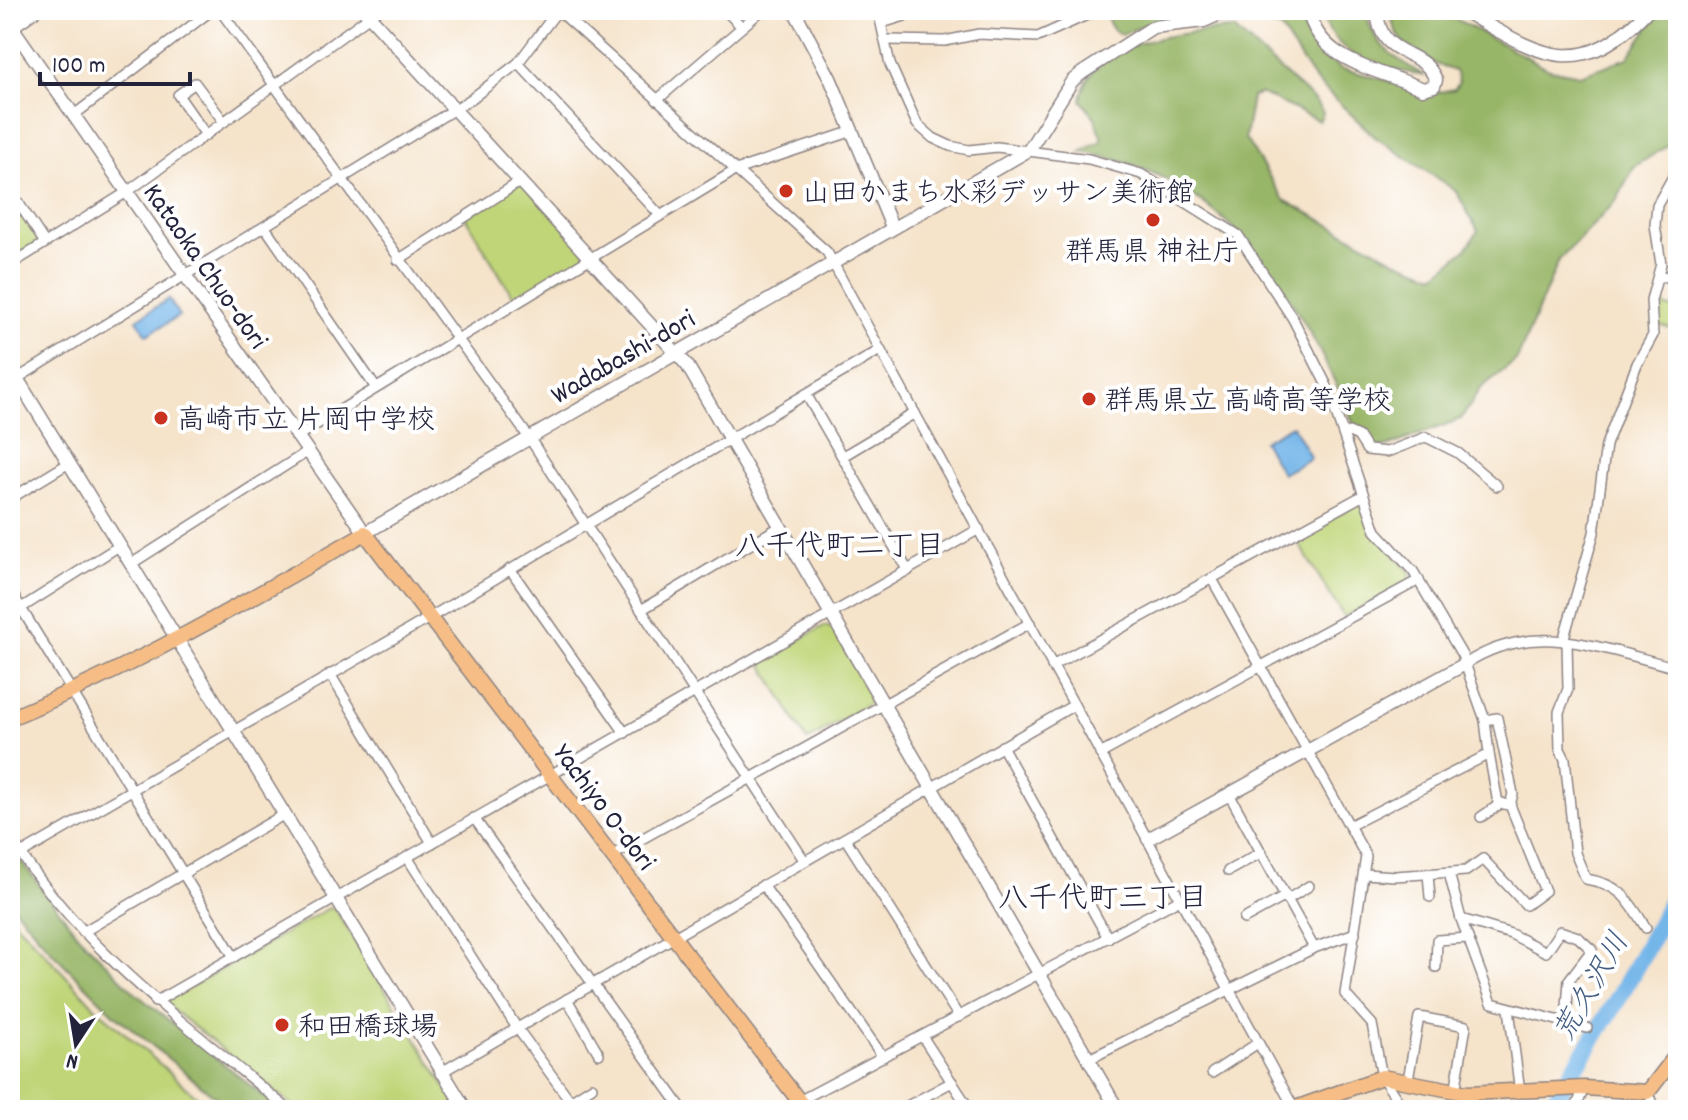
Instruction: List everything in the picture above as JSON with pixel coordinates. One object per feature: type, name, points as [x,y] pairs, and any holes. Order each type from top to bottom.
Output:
[{"type":"main road","name":"Yachiyo O-dori","points":[[365,533],[803,1106]]},
{"type":"main road","name":"Wadabashi-dori","points":[[10,718],[73,692],[177,640],[365,533]]},
{"type":"main road","points":[[1293,1109],[1382,1077],[1455,1092],[1582,1089],[1648,1092],[1678,1053]]},
{"type":"street","points":[[11,27],[38,10]]},
{"type":"street","points":[[74,115],[212,10]]},
{"type":"street","points":[[220,10],[340,181],[530,439],[804,860]]},
{"type":"street","points":[[14,381],[456,108],[518,63],[558,10],[827,252],[1293,1109]]},
{"type":"street","points":[[725,10],[741,26]]},
{"type":"street","points":[[657,100],[762,10]]},
{"type":"street","points":[[794,10],[830,78],[892,227]]},
{"type":"street","points":[[878,10],[890,64],[917,124],[933,138],[969,150],[997,147],[1089,159],[1141,174],[1238,235],[1293,319],[1326,384],[1376,531],[1419,580],[1465,664],[1485,720],[1498,803],[1506,804]]},
{"type":"street","points":[[882,23],[924,10]]},
{"type":"street","name":"Wadabashi-dori","points":[[365,533],[1029,150],[1072,81],[1153,27],[1204,21],[1229,10]]},
{"type":"street","points":[[1308,10],[1311,22],[1331,50],[1343,58],[1423,89],[1434,86],[1436,80],[1428,66],[1394,48],[1381,36],[1377,10]]},
{"type":"street","points":[[1462,10],[1521,43],[1561,58],[1600,50],[1648,10]]},
{"type":"street","points":[[10,265],[127,192],[371,12],[687,365],[1118,1110]]},
{"type":"street","points":[[886,40],[945,41],[979,34],[1038,37],[1087,15]]},
{"type":"street","name":"Kataoka Chuo-dori","points":[[11,27],[365,533]]},
{"type":"street","points":[[518,63],[659,214]]},
{"type":"street","points":[[206,135],[178,95],[195,83],[224,122]]},
{"type":"street","points":[[296,437],[736,170],[853,131]]},
{"type":"street","points":[[1646,928],[1633,903],[1622,893],[1601,882],[1586,879],[1575,853],[1565,759],[1560,749],[1559,712],[1568,689],[1565,641],[1594,533],[1606,445],[1633,374],[1653,335],[1651,300],[1659,277],[1657,205],[1678,168]]},
{"type":"street","points":[[398,260],[521,181]]},
{"type":"street","points":[[10,190],[45,243]]},
{"type":"street","points":[[265,227],[376,388]]},
{"type":"street","points":[[1659,277],[1678,276]]},
{"type":"street","points":[[21,854],[429,618],[880,350]]},
{"type":"street","points":[[10,367],[14,381],[69,463],[440,1073],[466,1110]]},
{"type":"street","points":[[806,394],[908,571]]},
{"type":"street","points":[[843,456],[915,413]]},
{"type":"street","points":[[1345,434],[1349,432],[1358,436],[1367,450],[1387,452],[1426,437],[1458,453],[1497,486]]},
{"type":"street","points":[[131,564],[307,452]]},
{"type":"street","points":[[10,499],[69,463]]},
{"type":"street","points":[[1052,666],[1362,496]]},
{"type":"street","points":[[641,610],[781,526]]},
{"type":"street","points":[[155,1002],[979,529]]},
{"type":"street","points":[[10,615],[119,546]]},
{"type":"street","points":[[510,569],[625,733]]},
{"type":"street","points":[[1212,579],[1366,856],[1345,994],[1373,1026],[1382,1077],[1404,1110]]},
{"type":"street","points":[[1100,754],[1419,580]]},
{"type":"street","points":[[10,590],[234,957]]},
{"type":"street","points":[[611,856],[1030,623]]},
{"type":"street","points":[[1148,839],[1503,643],[1530,639],[1565,641],[1678,668]]},
{"type":"street","points":[[330,674],[432,843]]},
{"type":"street","points":[[440,1073],[1074,705]]},
{"type":"street","points":[[1481,817],[1506,804],[1513,794],[1497,718],[1485,720]]},
{"type":"street","points":[[1002,746],[1108,938]]},
{"type":"street","points":[[1349,826],[1489,754]]},
{"type":"street","points":[[1229,794],[1314,948]]},
{"type":"street","points":[[1364,874],[1466,871],[1483,859],[1526,905],[1545,891],[1506,804]]},
{"type":"street","points":[[83,932],[283,815]]},
{"type":"street","points":[[474,818],[683,1110]]},
{"type":"street","points":[[10,837],[83,932],[155,1002],[289,1110]]},
{"type":"street","points":[[845,838],[959,1017]]},
{"type":"street","points":[[1228,871],[1262,852]]},
{"type":"street","points":[[407,857],[517,1028],[577,1110]]},
{"type":"street","points":[[1449,873],[1461,919],[1492,1003],[1587,1028]]},
{"type":"street","points":[[1428,874],[1430,897]]},
{"type":"street","points":[[763,885],[883,1057]]},
{"type":"street","points":[[1244,919],[1309,886]]},
{"type":"street","points":[[782,1110],[803,1106],[883,1057],[1180,899]]},
{"type":"street","points":[[1461,919],[1511,934],[1546,952],[1560,931],[1586,943],[1592,950],[1569,980],[1566,1021]]},
{"type":"street","points":[[1089,1059],[1314,948],[1348,933],[1355,933]]},
{"type":"street","points":[[1436,967],[1437,940],[1468,938]]},
{"type":"street","points":[[567,999],[599,1054]]},
{"type":"street","points":[[1509,1009],[1520,1092]]},
{"type":"street","points":[[1408,1080],[1419,1017],[1466,1026],[1455,1092]]},
{"type":"street","points":[[922,1036],[970,1110]]},
{"type":"street","points":[[1212,1073],[1258,1043]]},
{"type":"street","points":[[900,1110],[952,1082]]},
{"type":"street","points":[[570,1101],[592,1087]]},
{"type":"street","points":[[1575,1110],[1582,1089]]},
{"type":"street","points":[[1648,1092],[1656,1110]]},
{"type":"green space","points":[[1107,10],[1185,10],[1186,16],[1155,20],[1122,35],[1110,25]]},
{"type":"green space","points":[[1243,10],[1291,10],[1339,68],[1435,93],[1455,89],[1459,82],[1455,71],[1421,57],[1404,43],[1397,34],[1390,10],[1439,10],[1549,69],[1580,75],[1628,58],[1660,10],[1678,10],[1678,139],[1634,167],[1617,200],[1559,260],[1517,360],[1482,387],[1461,419],[1386,447],[1370,446],[1356,429],[1335,381],[1285,291],[1254,251],[1220,216],[1180,187],[1134,165],[1081,152],[1102,140],[1095,118],[1081,100],[1088,79],[1101,63],[1142,42],[1167,36],[1234,29],[1316,102],[1323,113],[1319,121],[1260,93],[1252,97],[1245,138],[1284,200],[1395,260],[1435,275],[1466,249],[1478,231],[1456,191],[1375,137],[1314,79],[1280,28],[1241,15]]},
{"type":"green space","points":[[1319,10],[1366,10],[1373,33],[1386,50],[1425,76],[1361,59],[1337,41]]},
{"type":"green space","points":[[521,181],[592,257],[517,303],[465,217]]},
{"type":"green space","points":[[10,195],[38,238],[37,243],[10,259]]},
{"type":"green space","points":[[1656,304],[1678,310],[1678,331],[1659,325]]},
{"type":"green space","points":[[1357,504],[1362,505],[1373,531],[1411,573],[1409,582],[1344,617],[1295,538]]},
{"type":"green space","points":[[824,626],[833,628],[874,700],[807,741],[761,662]]},
{"type":"green space","points":[[10,847],[79,936],[135,993],[281,1110],[231,1110],[114,1014],[53,953],[10,903]]},
{"type":"green space","name":"和田橋球場","points":[[329,908],[335,909],[460,1110],[298,1110],[167,1005],[168,1000]]},
{"type":"green space","points":[[10,916],[94,1006],[212,1110],[10,1110]]},
{"type":"water","points":[[169,299],[179,316],[147,335],[137,319]]},
{"type":"water","points":[[1292,425],[1311,458],[1282,474],[1263,441]]},
{"type":"waterway","name":"荒久沢川","points":[[1549,1110],[1619,997],[1678,890]]},
{"type":"waterway","points":[[1394,1084],[1412,1110]]},
{"type":"place","name":"山田かまち水彩デッサン美術館","points":[[786,191]]},
{"type":"place","name":"群馬県 神社庁","points":[[1153,220]]},
{"type":"place","name":"群馬県立 高崎高等学校","points":[[1089,399]]},
{"type":"place","name":"高崎市立 片岡中学校","points":[[161,418]]},
{"type":"place","name":"和田橋球場","points":[[282,1025]]},
{"type":"district","name":"八千代町二丁目","points":[[840,545]]},
{"type":"district","name":"八千代町三丁目","points":[[1103,897]]}]
